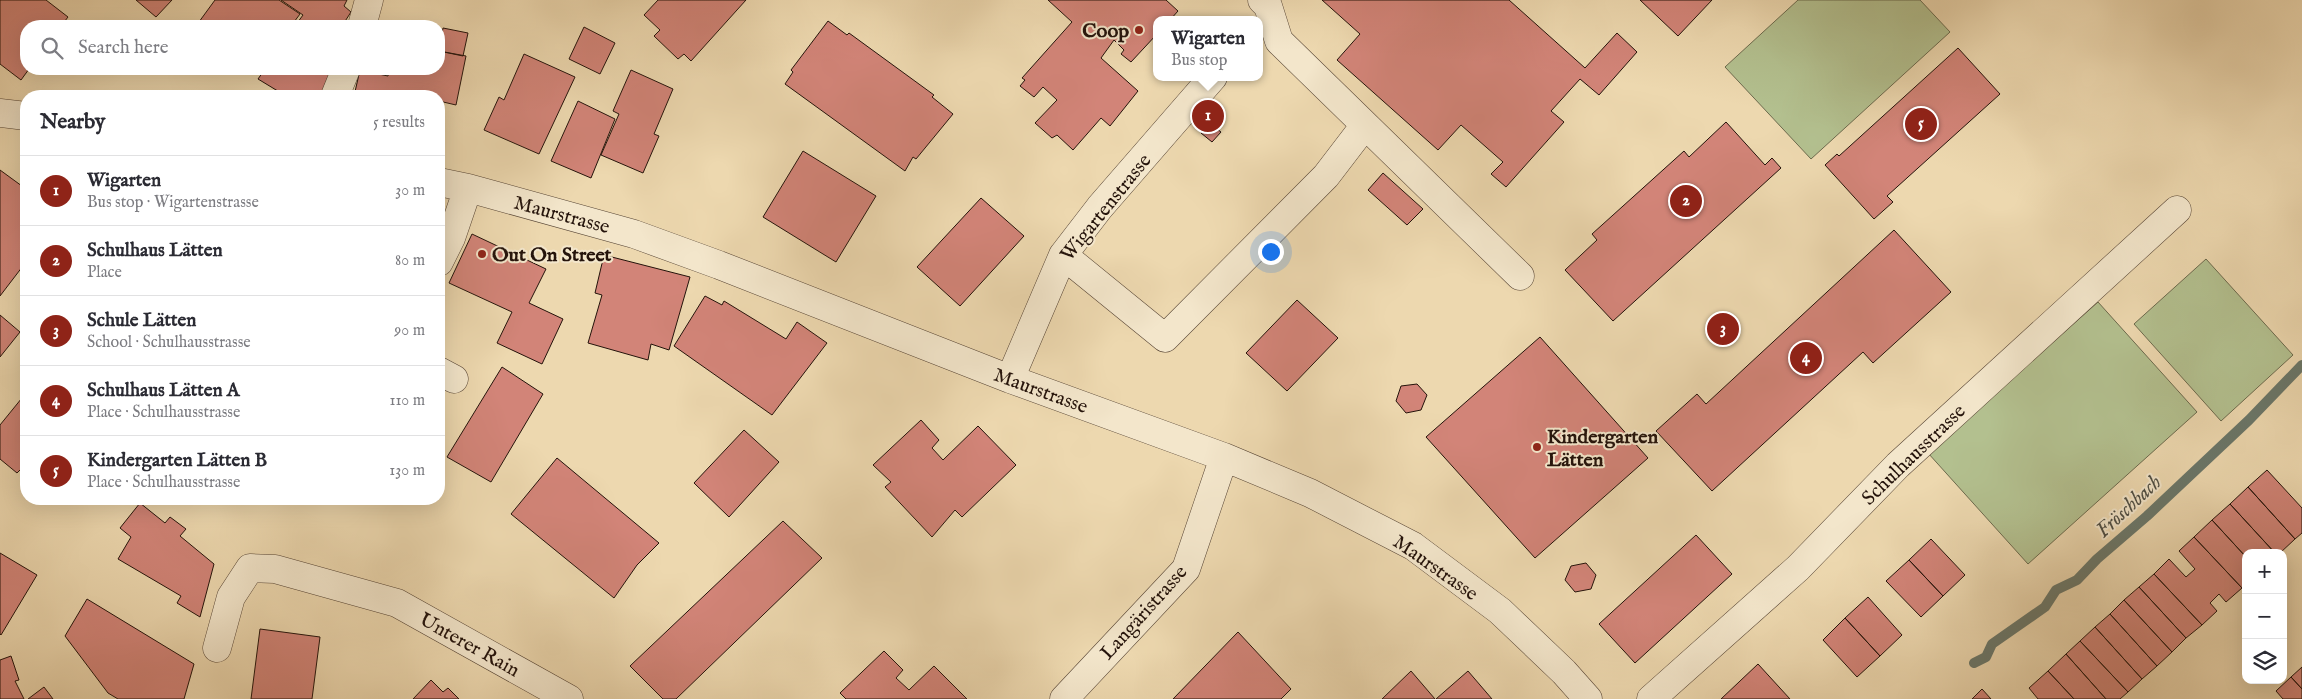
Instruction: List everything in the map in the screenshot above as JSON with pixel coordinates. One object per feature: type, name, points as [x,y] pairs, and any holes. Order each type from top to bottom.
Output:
[{"type":"street","points":[[364,20],[369,0]]},
{"type":"street","points":[[1265,6],[1279,41],[1520,276]]},
{"type":"street","points":[[337,90],[344,75]]},
{"type":"street","name":"Wigartenstrasse","points":[[1010,379],[1063,255],[1100,206],[1209,81]]},
{"type":"street","points":[[1063,255],[1165,338],[1326,176],[1365,125]]},
{"type":"street","name":"Maurstrasse","points":[[445,183],[634,234],[719,265],[1010,379],[1224,457],[1310,493],[1413,546],[1500,611],[1564,672],[1588,699]]},
{"type":"street","points":[[445,250],[468,188]]},
{"type":"street","name":"Schulhausstrasse","points":[[1651,699],[1798,568],[1898,465],[2177,210]]},
{"type":"street","name":"Langäristrasse","points":[[1064,699],[1186,569],[1224,457]]},
{"type":"street","name":"Unterer Rain","points":[[217,648],[230,597],[250,568],[274,569],[397,603],[569,699]]},
{"type":"green space","points":[[1798,0],[1920,0],[1950,32],[1811,159],[1725,67]]},
{"type":"green space","points":[[2206,259],[2293,355],[2221,421],[2134,324]]},
{"type":"green space","points":[[2098,302],[2197,412],[2028,564],[1928,453]]},
{"type":"building","points":[[0,0],[46,0],[68,17],[66,20],[20,20],[20,75],[25,75],[21,80],[0,64]]},
{"type":"building","points":[[136,0],[172,0],[156,17]]},
{"type":"building","points":[[215,0],[279,0],[300,14],[296,20],[200,20]]},
{"type":"building","points":[[281,0],[347,0],[344,6],[351,12],[346,20],[299,20],[303,15]]},
{"type":"building","points":[[658,0],[746,0],[691,61],[684,54],[678,59],[654,36],[660,30],[644,15]]},
{"type":"building","points":[[1048,0],[1166,0],[1178,11],[1174,16],[1153,16],[1153,38],[1131,62],[1121,54],[1124,50],[1114,40],[1101,58],[1138,91],[1110,126],[1101,118],[1073,150],[1057,135],[1052,138],[1035,123],[1057,100],[1043,87],[1034,97],[1020,86],[1025,80],[1022,78],[1072,22]]},
{"type":"building","points":[[1322,0],[1509,0],[1585,68],[1617,33],[1637,52],[1599,95],[1580,79],[1551,111],[1564,122],[1506,187],[1491,174],[1503,162],[1461,125],[1438,150],[1337,60],[1360,34]]},
{"type":"building","points":[[1640,0],[1712,0],[1678,36]]},
{"type":"building","points":[[828,21],[847,35],[849,33],[934,95],[932,97],[953,114],[916,159],[913,157],[905,171],[785,84],[793,72],[791,70]]},
{"type":"building","points":[[584,27],[615,43],[600,74],[569,59]]},
{"type":"building","points":[[445,28],[468,33],[463,56],[445,52]]},
{"type":"building","points":[[1958,48],[2000,94],[1887,196],[1893,202],[1874,219],[1825,165],[1837,154],[1839,156]]},
{"type":"building","points":[[445,52],[466,56],[456,105],[445,102],[445,90],[355,90],[359,75],[445,75]]},
{"type":"building","points":[[524,54],[575,77],[539,154],[484,130],[499,97],[504,100]]},
{"type":"building","points":[[631,70],[673,89],[654,134],[659,136],[643,173],[601,155],[619,114],[613,111]]},
{"type":"building","points":[[261,75],[332,75],[324,90],[276,90],[258,79]]},
{"type":"building","points":[[578,101],[615,119],[591,178],[551,161]]},
{"type":"building","points":[[1726,122],[1765,165],[1772,158],[1781,168],[1613,321],[1565,270],[1597,240],[1592,234],[1684,151],[1689,157]]},
{"type":"building","points":[[1209,123],[1221,132],[1212,142],[1201,133]]},
{"type":"building","points":[[803,151],[876,196],[836,262],[763,217]]},
{"type":"building","points":[[0,170],[20,185],[20,270],[0,296]]},
{"type":"building","points":[[1383,173],[1423,209],[1407,225],[1368,190]]},
{"type":"building","points":[[981,198],[1024,236],[960,306],[917,267]]},
{"type":"building","points":[[1894,230],[1951,292],[1873,363],[1863,352],[1712,491],[1656,431],[1697,394],[1706,404]]},
{"type":"building","points":[[472,234],[546,269],[529,303],[563,319],[542,364],[497,343],[512,312],[449,283]]},
{"type":"building","points":[[604,255],[690,277],[669,350],[651,344],[648,360],[588,343],[602,295],[595,293]]},
{"type":"building","points":[[705,296],[722,305],[724,301],[786,339],[797,322],[827,343],[772,415],[674,346]]},
{"type":"building","points":[[1297,300],[1338,338],[1287,391],[1246,353]]},
{"type":"building","points":[[0,315],[20,332],[0,357]]},
{"type":"building","name":"Kindergarten Lätten","points":[[1540,337],[1648,458],[1535,558],[1426,437]]},
{"type":"building","points":[[502,367],[543,394],[491,482],[447,457]]},
{"type":"building","points":[[1417,384],[1427,395],[1421,410],[1406,413],[1396,401],[1401,386]]},
{"type":"building","points":[[20,400],[20,470],[17,473],[0,459],[0,425]]},
{"type":"building","points":[[921,420],[939,440],[932,448],[943,460],[978,426],[1016,465],[962,517],[955,510],[932,537],[885,487],[891,482],[873,465]]},
{"type":"building","points":[[744,430],[779,462],[729,517],[694,483]]},
{"type":"building","points":[[557,458],[659,543],[637,565],[614,598],[511,514]]},
{"type":"building","points":[[2267,470],[2302,508],[2302,533],[2295,539],[2248,487]]},
{"type":"building","points":[[2248,487],[2295,539],[2284,549],[2271,549],[2230,504]]},
{"type":"building","points":[[2230,504],[2271,549],[2242,549],[2242,553],[2212,520]]},
{"type":"building","points":[[138,505],[142,505],[165,523],[170,517],[186,529],[180,536],[214,564],[200,617],[177,603],[181,596],[118,559],[131,537],[120,528]]},
{"type":"building","points":[[2212,520],[2242,553],[2242,588],[2194,537]]},
{"type":"building","points":[[783,521],[822,558],[676,699],[663,699],[630,666]]},
{"type":"building","points":[[1696,535],[1732,574],[1635,663],[1599,624]]},
{"type":"building","points":[[2194,537],[2242,588],[2226,602],[2219,594],[2210,603],[2217,611],[2202,625],[2154,574],[2169,559],[2186,577],[2195,569],[2179,551]]},
{"type":"building","points":[[1931,539],[1965,575],[1943,596],[1909,560]]},
{"type":"building","points":[[0,553],[37,575],[1,635],[0,634]]},
{"type":"building","points":[[1909,560],[1943,596],[1921,617],[1886,581]]},
{"type":"building","points":[[1586,563],[1596,575],[1591,589],[1575,592],[1565,580],[1571,566]]},
{"type":"building","points":[[2154,574],[2202,625],[2186,638],[2139,587]]},
{"type":"building","points":[[2139,587],[2186,638],[2172,652],[2124,600]]},
{"type":"building","points":[[1868,597],[1902,635],[1880,656],[1845,618]]},
{"type":"building","points":[[87,599],[194,664],[184,699],[118,699],[108,693],[65,636]]},
{"type":"building","points":[[2124,600],[2172,652],[2157,666],[2110,614]]},
{"type":"building","points":[[2110,614],[2157,666],[2142,679],[2095,627]]},
{"type":"building","points":[[1845,618],[1880,656],[1857,677],[1823,640]]},
{"type":"building","points":[[2095,627],[2142,679],[2128,692],[2080,641]]},
{"type":"building","points":[[260,629],[320,637],[312,699],[251,699]]},
{"type":"building","points":[[1238,632],[1291,689],[1281,699],[1173,699]]},
{"type":"building","points":[[2080,641],[2128,692],[2120,699],[2106,699],[2066,654]]},
{"type":"building","points":[[884,651],[903,670],[896,678],[909,690],[934,666],[967,699],[846,699],[840,693]]},
{"type":"building","points":[[2066,654],[2106,699],[2074,699],[2048,671]]},
{"type":"building","points":[[11,656],[19,680],[15,681],[24,699],[0,699],[0,660]]},
{"type":"building","points":[[1758,664],[1790,699],[1721,699]]},
{"type":"building","points":[[2302,667],[2302,689],[2291,677]]},
{"type":"building","points":[[1411,671],[1435,699],[1382,699]]},
{"type":"building","points":[[1468,671],[1492,699],[1436,699]]},
{"type":"building","points":[[2048,671],[2074,699],[2038,699],[2029,688]]},
{"type":"building","points":[[2291,677],[2302,689],[2302,699],[2283,699],[2276,691],[2284,684],[2287,684],[2287,681]]},
{"type":"building","points":[[431,680],[443,692],[448,688],[459,699],[413,699]]},
{"type":"building","points":[[44,687],[53,699],[28,699]]},
{"type":"building","points":[[1982,689],[1991,699],[1972,699]]},
{"type":"waterway","name":"Fröschbach","points":[[1974,663],[1986,657],[1992,644],[2045,607],[2056,590],[2077,580],[2097,559],[2147,516],[2249,420],[2302,365]]},
{"type":"place","name":"Coop","points":[[1139,30]]},
{"type":"place","name":"Wigarten","points":[[1208,116]]},
{"type":"place","name":"Kindergarten Lätten B","points":[[1921,124]]},
{"type":"place","name":"Schulhaus Lätten","points":[[1686,201]]},
{"type":"place","name":"Out On Street","points":[[482,254]]},
{"type":"place","name":"Schule Lätten","points":[[1723,329]]},
{"type":"place","name":"Schulhaus Lätten A","points":[[1806,358]]},
{"type":"place","name":"Kindergarten Lätten","points":[[1537,447]]}]
